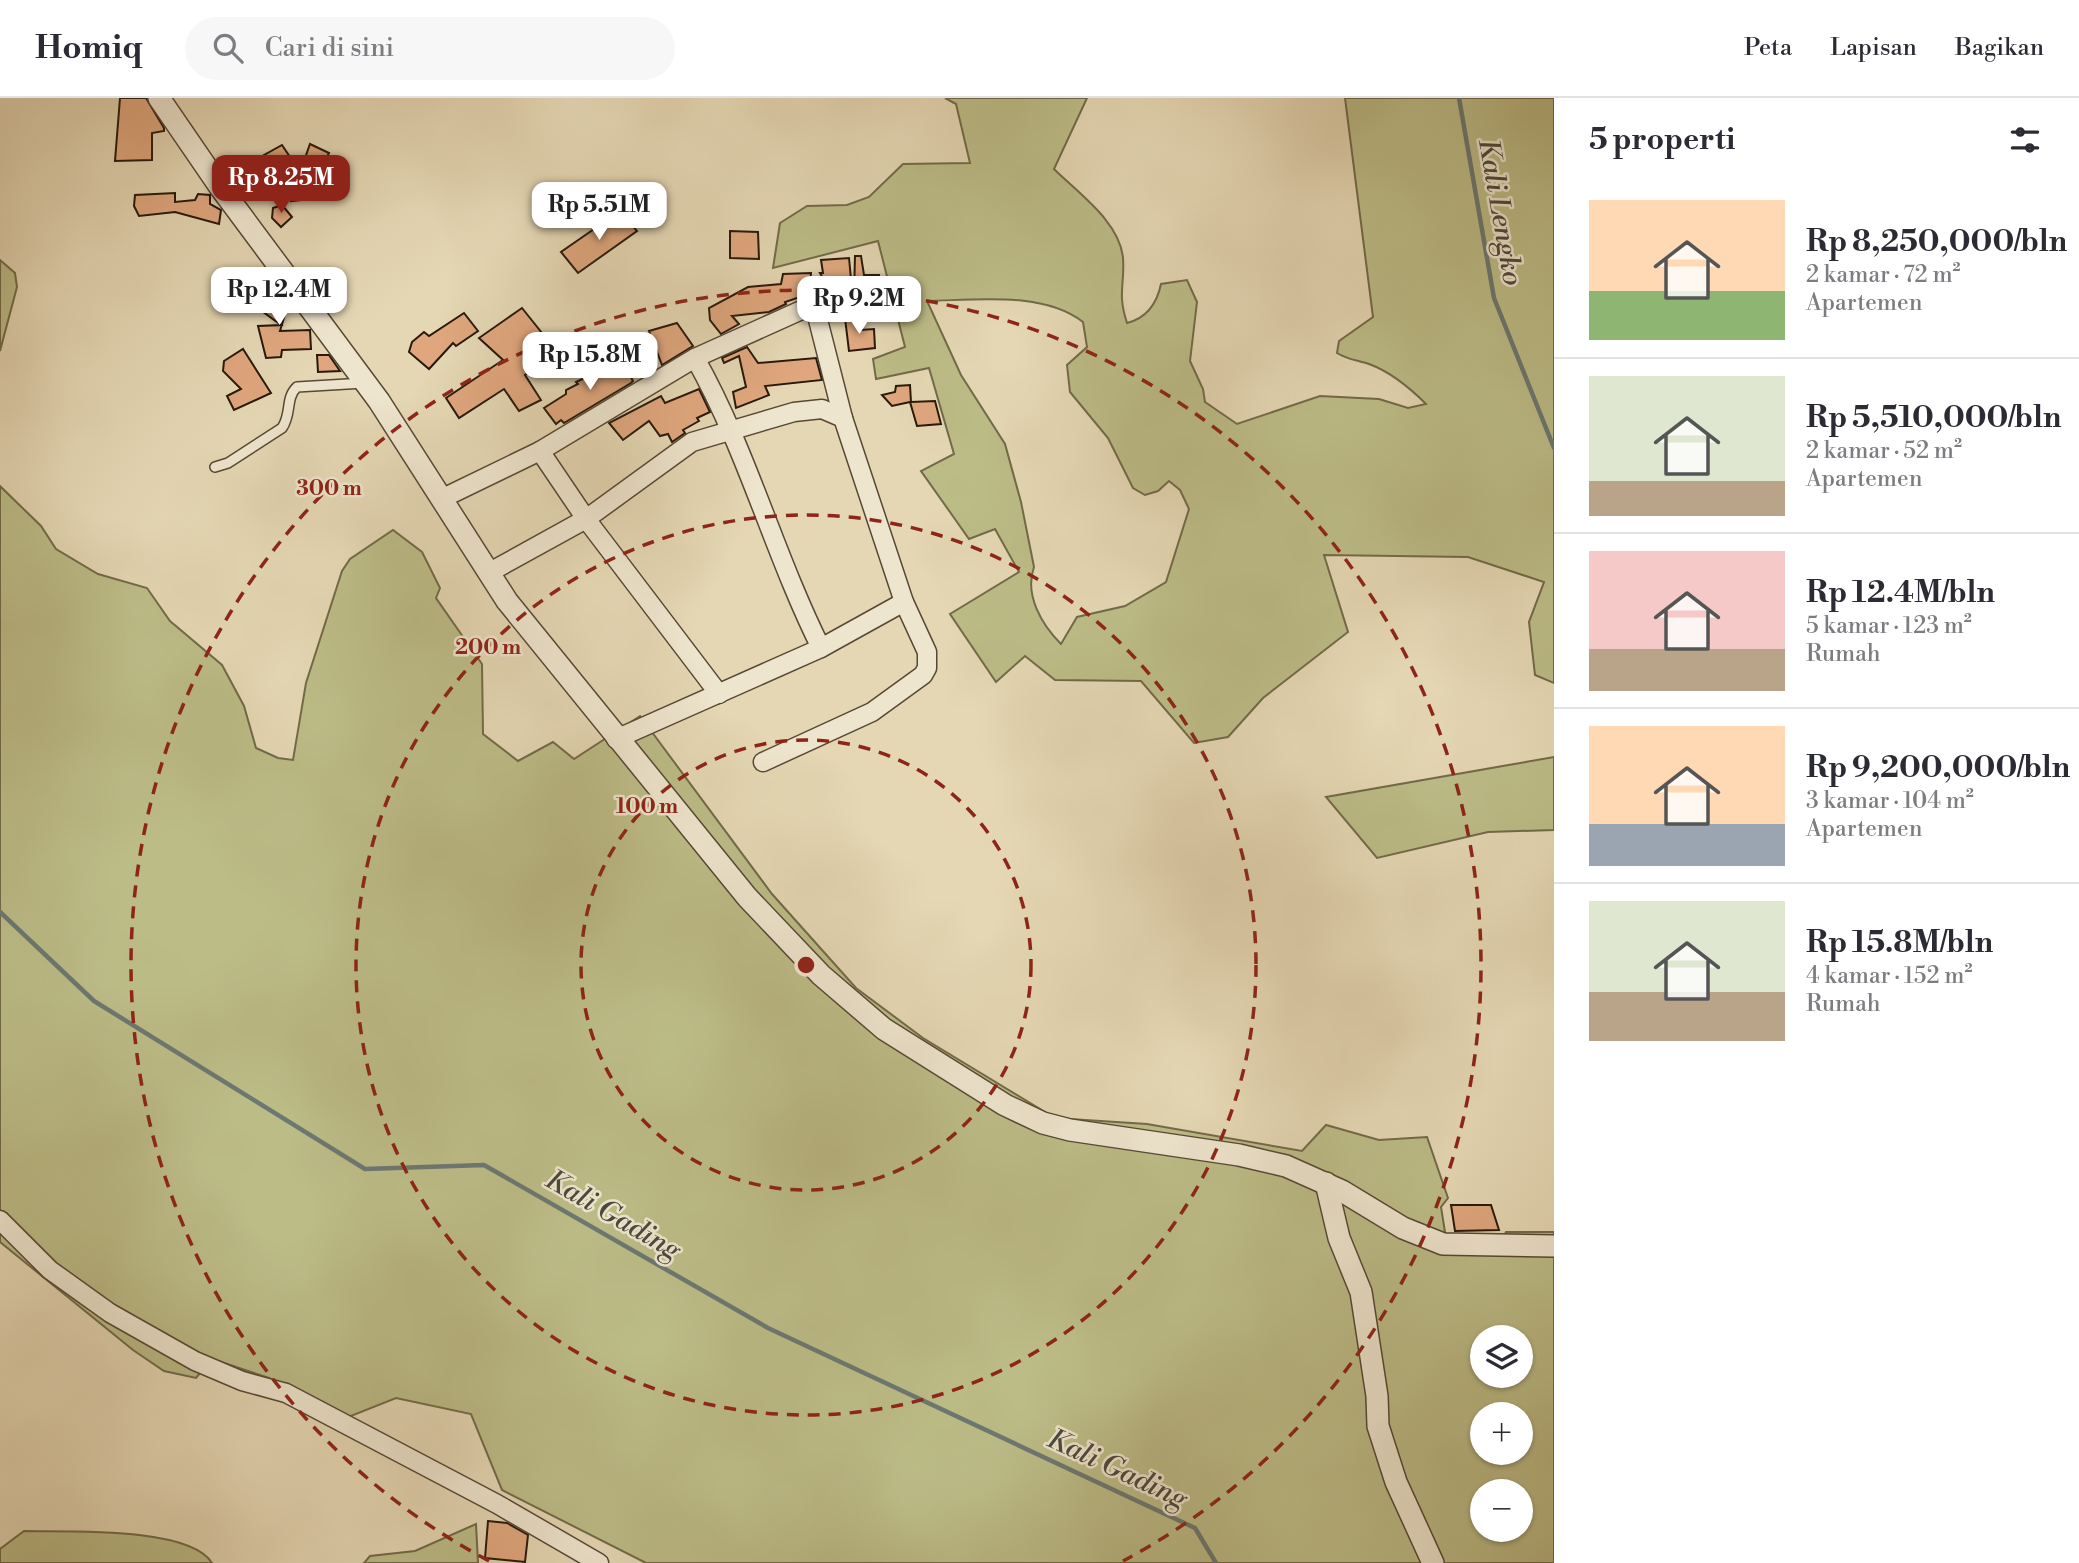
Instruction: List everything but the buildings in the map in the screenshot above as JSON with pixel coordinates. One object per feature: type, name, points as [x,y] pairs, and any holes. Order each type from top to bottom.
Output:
[{"type":"street","points":[[159,98],[220,187],[400,432],[513,609],[722,870],[821,975],[884,1029],[1005,1105],[1043,1123],[1070,1130],[1266,1160],[1326,1183],[1403,1228],[1432,1241],[1458,1245],[1554,1246]]},
{"type":"street","points":[[441,499],[540,451],[695,358],[745,334],[811,308],[816,312],[843,418],[904,602],[927,652],[927,668],[923,675],[872,712],[763,762]]},
{"type":"street","points":[[695,358],[730,429],[787,577],[821,648]]},
{"type":"street","points":[[490,572],[586,519],[670,455],[692,442],[730,429],[809,410],[834,412],[843,418]]},
{"type":"street","points":[[540,451],[586,519],[719,694]]},
{"type":"street","points":[[616,738],[821,648],[904,602]]},
{"type":"street","points":[[1326,1183],[1339,1238],[1361,1292],[1377,1396],[1378,1426],[1396,1482],[1433,1563]]},
{"type":"street","points":[[0,1220],[50,1270],[110,1314],[195,1361],[242,1381],[286,1393],[497,1504],[599,1563]]},
{"type":"lane","points":[[215,467],[228,463],[282,428],[287,421],[291,393],[298,387],[366,383]]},
{"type":"green space","points":[[945,98],[1087,98],[1054,169],[1096,209],[1114,232],[1123,258],[1122,296],[1127,323],[1150,309],[1161,284],[1187,280],[1197,302],[1190,361],[1203,389],[1205,402],[1237,424],[1320,396],[1379,399],[1408,408],[1426,404],[1407,386],[1385,371],[1337,353],[1339,341],[1373,317],[1345,98],[1554,98],[1554,683],[1535,675],[1529,622],[1544,582],[1468,557],[1324,555],[1348,632],[1263,698],[1228,737],[1194,743],[1141,681],[1055,680],[1025,656],[996,682],[950,614],[1019,572],[995,529],[969,539],[921,471],[954,454],[929,368],[876,379],[873,359],[905,347],[878,241],[773,268],[780,223],[807,206],[847,205],[869,197],[903,164],[970,163],[956,104]],"holes":[[[927,301],[1029,301],[1067,312],[1083,322],[1087,347],[1067,365],[1070,392],[1108,438],[1133,488],[1145,495],[1158,491],[1169,481],[1180,490],[1189,509],[1166,582],[1125,606],[1077,617],[1061,644],[1047,628],[1033,599],[1031,588],[1034,567],[1021,502],[1005,444],[961,375]]]},
{"type":"green space","points":[[0,260],[15,273],[17,287],[0,351]]},
{"type":"green space","points":[[0,486],[41,526],[56,549],[98,574],[147,588],[170,621],[222,665],[244,706],[256,748],[278,758],[293,760],[306,683],[342,571],[350,559],[393,530],[422,552],[440,588],[436,598],[482,664],[483,734],[518,761],[553,742],[574,759],[640,716],[772,894],[856,988],[923,1038],[1055,1118],[1147,1124],[1302,1151],[1326,1125],[1379,1140],[1427,1137],[1448,1198],[1441,1207],[1448,1251],[1496,1253],[1506,1232],[1554,1232],[1554,1563],[646,1563],[502,1490],[471,1414],[396,1398],[346,1418],[269,1378],[212,1359],[196,1378],[164,1371],[133,1350],[0,1242]]},
{"type":"green space","points":[[1554,757],[1554,830],[1488,832],[1377,858],[1326,797]]},
{"type":"green space","points":[[476,1524],[478,1563],[364,1563],[370,1556],[415,1551]]},
{"type":"green space","points":[[24,1531],[95,1532],[153,1537],[199,1551],[212,1563],[0,1563],[0,1549]]},
{"type":"waterway","name":"Kali Lengko","points":[[1459,98],[1494,298],[1554,448]]},
{"type":"waterway","name":"Kali Gading","points":[[0,912],[94,1001],[365,1169],[484,1165],[768,1328],[1195,1528],[1216,1563]]}]
